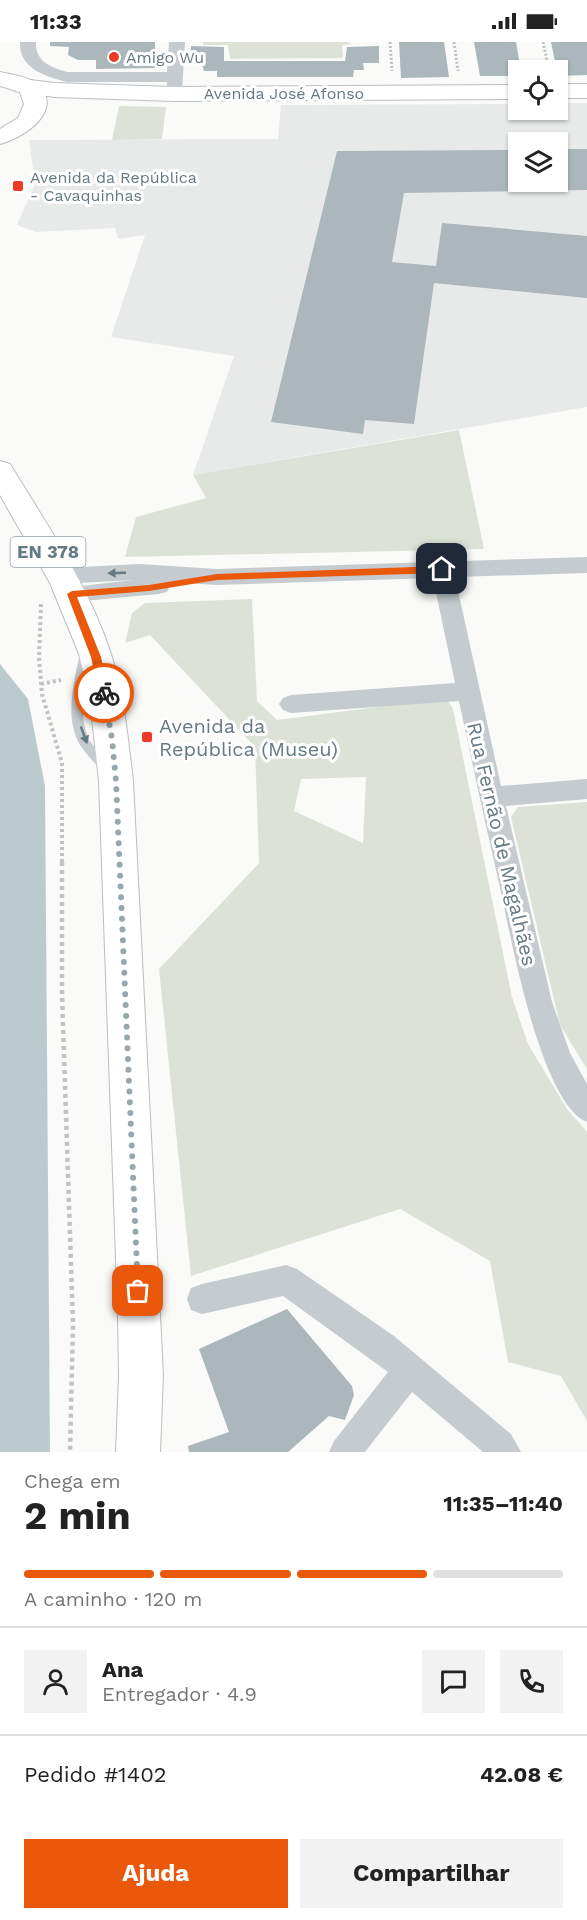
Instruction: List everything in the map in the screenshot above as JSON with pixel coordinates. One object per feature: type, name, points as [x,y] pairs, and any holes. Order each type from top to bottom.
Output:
[{"type":"main road","name":"Avenida José Afonso","points":[[7,78],[54,90],[175,86],[394,93],[508,92]]},
{"type":"main road","points":[[0,163],[12,140],[35,112],[36,101],[32,93],[7,78]]},
{"type":"main road","name":"Avenida José Afonso","points":[[1,138],[66,105],[175,86]]},
{"type":"main road","points":[[568,91],[587,91]]},
{"type":"main road","name":"EN 378","points":[[0,471],[67,585],[96,657],[106,705],[116,781],[139,1315],[141,1376],[138,1452]]},
{"type":"street","points":[[28,42],[27,49],[31,58],[41,68],[56,75],[175,86],[177,42]]},
{"type":"street","points":[[67,585],[149,588],[217,577],[587,565]]},
{"type":"street","name":"Rua Fernão de Magalhães","points":[[442,569],[541,1014],[571,1088],[587,1109]]},
{"type":"street","points":[[291,704],[468,691]]},
{"type":"street","points":[[491,797],[587,789]]},
{"type":"street","points":[[202,1299],[286,1280],[382,1347],[500,1445],[505,1452]]},
{"type":"street","points":[[345,1452],[410,1370]]},
{"type":"path","name":"Avenida José Afonso","points":[[390,42],[394,93]]},
{"type":"path","points":[[454,42],[462,92]]},
{"type":"path","points":[[543,42],[547,60]]},
{"type":"path","points":[[41,601],[39,658],[42,694],[62,763],[62,994],[73,1324],[70,1452]]},
{"type":"shaded area","points":[[203,42],[346,42],[352,44],[342,45],[343,58],[230,59],[228,45],[203,45]]},
{"type":"shaded area","points":[[568,103],[587,103],[587,407],[193,475],[234,356],[111,337],[145,235],[118,239],[115,228],[36,232],[17,225],[35,184],[29,140],[278,139],[281,105],[508,104],[508,120],[568,120]]},
{"type":"shaded area","points":[[119,106],[166,107],[162,139],[112,140]]},
{"type":"shaded area","points":[[459,430],[484,549],[125,557],[136,517],[206,498],[193,475]]},
{"type":"shaded area","points":[[252,599],[257,701],[277,720],[446,698],[453,709],[512,997],[528,1044],[567,1109],[587,1132],[587,1421],[561,1376],[508,1362],[490,1261],[400,1209],[191,1276],[159,969],[259,863],[255,747],[150,635],[125,643],[132,613],[145,603]],"holes":[[[366,777],[363,843],[294,811],[301,779]]]},
{"type":"shaded area","points":[[0,664],[28,699],[45,786],[50,1452],[0,1452]]},
{"type":"shaded area","points":[[587,802],[587,1069],[560,1025],[511,817],[518,807]]},
{"type":"building","name":"Amigo Wu","points":[[50,42],[155,42],[155,68],[96,69],[96,60],[78,60],[68,55],[69,47],[50,46]]},
{"type":"building","points":[[399,42],[444,42],[449,77],[401,78]]},
{"type":"building","points":[[474,42],[516,42],[519,60],[508,60],[508,76],[480,76]]},
{"type":"building","points":[[551,42],[587,42],[587,75],[568,76],[568,60],[555,60]]},
{"type":"building","points":[[191,46],[224,47],[224,61],[345,61],[347,47],[379,46],[379,63],[363,63],[364,70],[354,70],[353,77],[217,77],[217,71],[204,71],[202,64],[190,64]]},
{"type":"building","points":[[568,149],[587,149],[587,190],[568,190]]},
{"type":"building","points":[[508,150],[508,191],[404,193],[392,262],[436,266],[442,223],[587,236],[587,298],[434,283],[414,424],[365,420],[363,434],[271,422],[337,151]]},
{"type":"building","points":[[287,1309],[352,1386],[354,1395],[345,1420],[329,1416],[288,1452],[189,1452],[188,1446],[229,1432],[199,1349]]},
{"type":"way so far","points":[[104,693],[116,781],[138,1291]]},
{"type":"place","name":"Amigo Wu","points":[[114,57]]},
{"type":"place","name":"Avenida da República - Cavaquinhas","points":[[18,186]]},
{"type":"place","name":"Avenida da República (Museu)","points":[[147,737]]},
{"type":"route","points":[[104,693],[96,657],[72,594],[149,588],[217,577],[442,569]]}]
